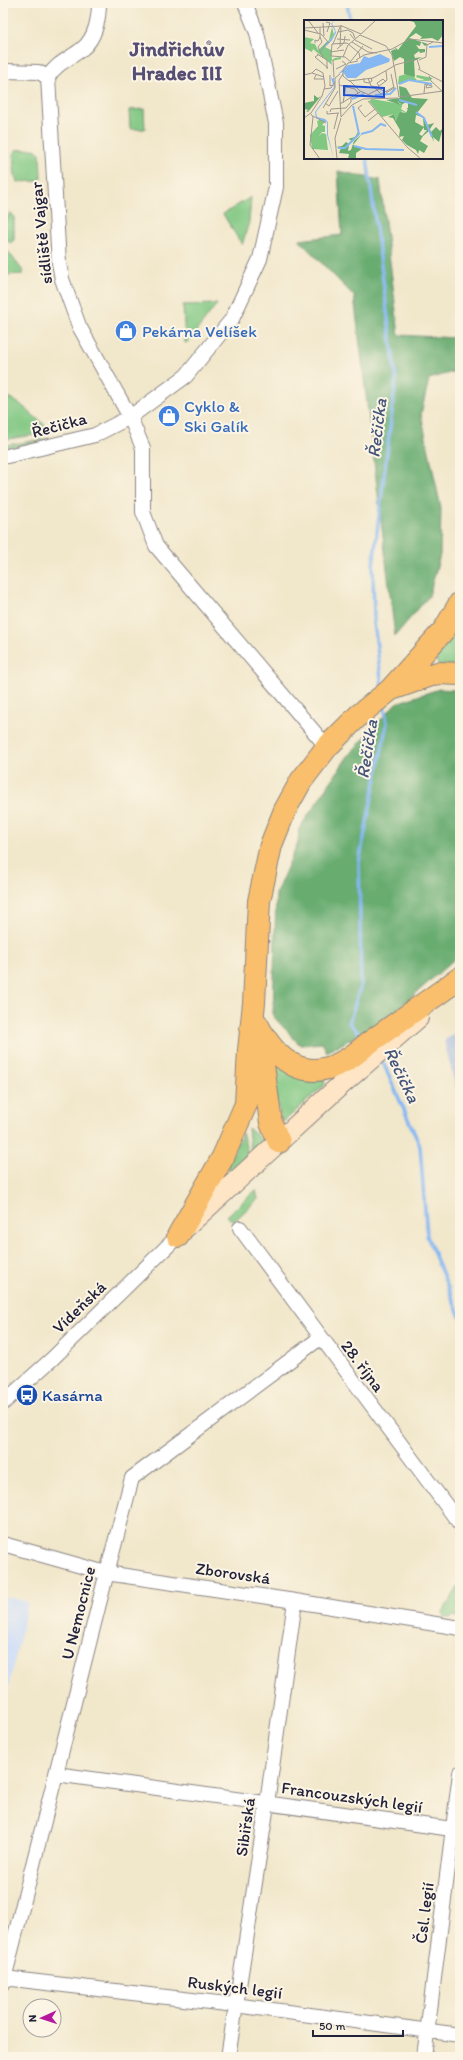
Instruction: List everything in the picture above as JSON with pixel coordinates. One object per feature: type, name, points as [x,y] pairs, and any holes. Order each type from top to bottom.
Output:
[{"type":"main road","points":[[178,1236],[223,1158],[246,1104],[249,1050],[254,1003],[259,901],[271,845],[285,810],[301,781],[327,747],[359,715],[390,690],[444,630],[460,603]]},
{"type":"main road","points":[[390,690],[437,673],[460,674]]},
{"type":"main road","points":[[257,1024],[273,1049],[293,1066],[307,1070],[326,1068],[340,1064],[354,1056],[366,1045],[460,978]]},
{"type":"main road","points":[[178,1236],[279,1142],[460,981]]},
{"type":"main road","points":[[254,1003],[271,1123],[279,1142]]},
{"type":"main road","points":[[246,1104],[256,1126],[279,1142]]},
{"type":"street","points":[[6,71],[22,70],[38,72],[48,77],[58,64],[86,45],[95,31],[99,3]]},
{"type":"street","name":"Řečička","points":[[3,457],[89,436],[106,430],[130,417],[186,376],[232,319],[260,259],[276,187],[276,123],[257,33],[244,3]]},
{"type":"street","name":"sídliště Vajgar","points":[[48,77],[59,263],[62,279],[79,326],[130,417],[142,448],[143,512],[156,546],[327,747]]},
{"type":"street","name":"28. října","points":[[240,1228],[320,1338],[460,1524]]},
{"type":"street","name":"Vídeňská","points":[[3,1403],[52,1359],[178,1236]]},
{"type":"street","name":"U Nemocnice","points":[[4,1981],[106,1573],[132,1478],[320,1338]]},
{"type":"street","name":"Zborovská","points":[[3,1544],[106,1573],[295,1601],[460,1628]]},
{"type":"street","name":"Sibiřská","points":[[228,2057],[295,1601]]},
{"type":"street","name":"Čsl. legií","points":[[424,2057],[460,1773]]},
{"type":"street","name":"Francouzských legií","points":[[56,1774],[452,1829]]},
{"type":"street","name":"Ruských legií","points":[[4,1981],[235,2004],[460,2036]]},
{"type":"shaded area","points":[[460,1029],[460,1105],[444,1041]]},
{"type":"shaded area","points":[[3,1596],[28,1602],[3,1710]]},
{"type":"green space","points":[[144,109],[145,129],[130,129],[129,110]]},
{"type":"green space","points":[[35,149],[40,153],[41,178],[39,181],[18,182],[15,177],[13,154],[16,150]]},
{"type":"green space","points":[[338,171],[380,180],[399,335],[456,338],[460,370],[429,379],[421,414],[441,508],[440,555],[429,596],[395,636],[354,296],[299,240],[342,235]]},
{"type":"green space","points":[[251,197],[249,222],[242,245],[223,214]]},
{"type":"green space","points":[[10,212],[14,216],[14,240],[10,243],[3,235],[3,227]]},
{"type":"green space","points":[[3,245],[23,271],[23,274],[3,275]]},
{"type":"green space","points":[[217,304],[188,342],[185,343],[183,305]]},
{"type":"green space","points":[[3,394],[20,404],[48,428],[46,433],[3,440]]},
{"type":"green space","points":[[46,439],[48,440],[4,449],[6,445]]},
{"type":"green space","points":[[460,625],[460,666],[438,665],[435,658]]},
{"type":"green space","points":[[439,689],[455,690],[460,693],[460,954],[386,1020],[327,1052],[322,1043],[300,1045],[273,1016],[276,893],[298,842],[299,829],[348,756],[396,703]]},
{"type":"green space","points":[[277,1065],[324,1077],[325,1085],[282,1123],[269,1069]]},
{"type":"green space","points":[[248,1128],[260,1138],[260,1143],[252,1150],[250,1148]]},
{"type":"green space","points":[[242,1133],[247,1149],[247,1155],[230,1170],[227,1167]]},
{"type":"green space","points":[[256,1190],[258,1199],[233,1222],[227,1216]]},
{"type":"green space","points":[[460,1584],[460,1617],[444,1617],[443,1612]]},
{"type":"waterway","name":"Řečička","points":[[347,3],[350,20]]},
{"type":"waterway","name":"Řečička","points":[[367,159],[396,379],[373,565],[374,623],[382,687]]},
{"type":"waterway","name":"Řečička","points":[[364,1038],[349,1023],[361,985],[359,862],[387,723],[384,705]]},
{"type":"waterway","name":"Řečička","points":[[381,1058],[420,1146],[427,1236],[460,1317]]},
{"type":"place","name":"Pekárna Velíšek","points":[[126,331]]},
{"type":"place","name":"Cyklo & Ski Galík","points":[[169,416]]},
{"type":"place","name":"Kasárna","points":[[27,1395]]},
{"type":"district","name":"Jindřichův Hradec III","points":[[177,61]]}]
